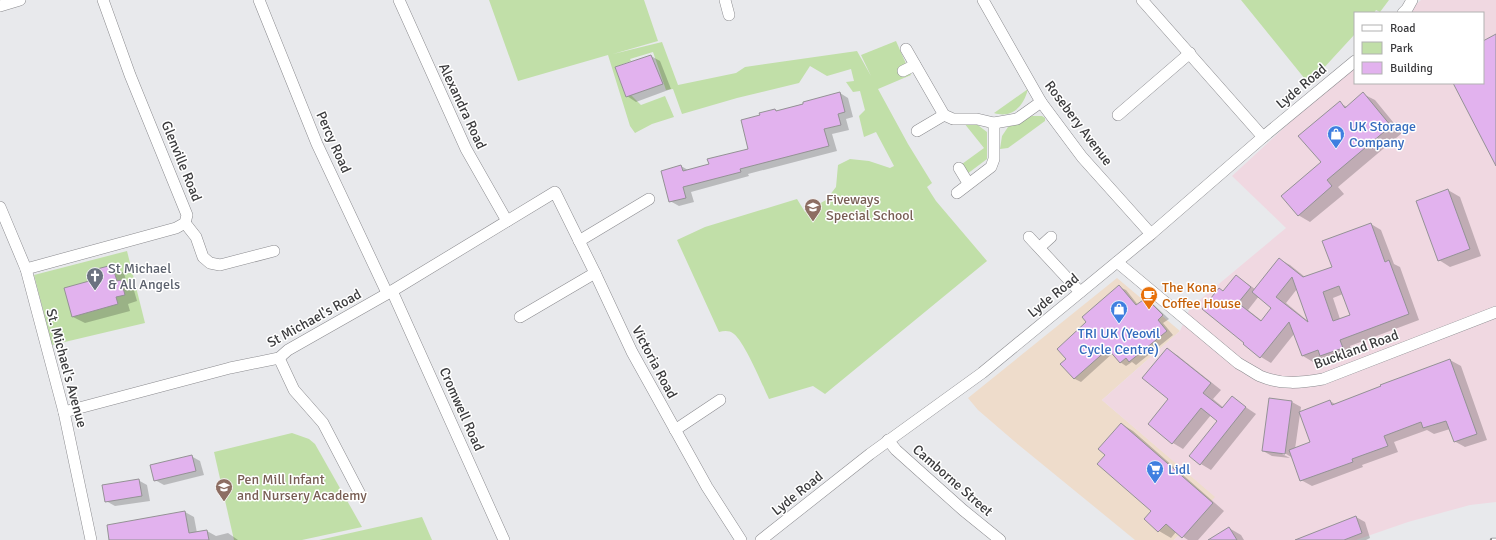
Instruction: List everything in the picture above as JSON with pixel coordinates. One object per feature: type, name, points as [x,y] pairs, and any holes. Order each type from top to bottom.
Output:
[{"type":"street","points":[[0,6],[20,0]]},
{"type":"street","name":"Glenville Road","points":[[26,269],[176,228],[185,223],[187,215],[130,75],[103,0]]},
{"type":"street","name":"Percy Road","points":[[259,0],[317,144],[389,292]]},
{"type":"street","name":"Alexandra Road","points":[[399,0],[466,149],[507,221]]},
{"type":"street","points":[[725,0],[729,15]]},
{"type":"street","name":"Rosebery Avenue","points":[[983,0],[1041,102],[1082,157],[1151,234]]},
{"type":"street","points":[[1142,0],[1263,137]]},
{"type":"street","points":[[1403,12],[1407,9],[1412,0]]},
{"type":"street","points":[[906,49],[944,115],[953,118],[981,120],[994,123],[1017,119],[1041,102]]},
{"type":"street","points":[[1118,115],[1190,53]]},
{"type":"street","name":"Lyde Road","points":[[761,540],[888,440],[982,373],[1151,234],[1263,137],[1354,62]]},
{"type":"street","points":[[903,71],[915,65]]},
{"type":"street","points":[[918,132],[944,115]]},
{"type":"street","points":[[957,193],[968,183],[991,167],[994,159],[994,123]]},
{"type":"street","points":[[959,168],[968,183]]},
{"type":"street","name":"St Michael's Road","points":[[64,412],[230,368],[279,358],[288,350],[389,292],[555,192]]},
{"type":"street","name":"Victoria Road","points":[[555,192],[632,352],[707,487],[741,540]]},
{"type":"street","points":[[579,241],[649,200]]},
{"type":"street","name":"St. Michael's Avenue","points":[[0,207],[26,269],[64,412],[90,540]]},
{"type":"street","points":[[185,223],[196,237],[203,257],[210,263],[220,265],[274,251]]},
{"type":"street","points":[[1029,237],[1040,247],[1080,292]]},
{"type":"street","points":[[1040,247],[1051,237]]},
{"type":"street","name":"Buckland Road","points":[[1117,262],[1238,363],[1260,376],[1278,381],[1298,383],[1323,379],[1496,312]]},
{"type":"street","points":[[520,317],[595,273]]},
{"type":"street","name":"Cromwell Road","points":[[389,292],[504,540]]},
{"type":"street","points":[[279,358],[294,390],[323,423],[360,494]]},
{"type":"street","points":[[675,430],[720,400]]},
{"type":"street","name":"Camborne Street","points":[[888,440],[896,450],[1000,540]]},
{"type":"shaded area","points":[[1421,0],[1496,0],[1496,502],[1470,505],[1408,522],[1356,540],[1174,540],[1215,497],[1102,400],[1180,331],[1190,308],[1286,228],[1232,176],[1354,63],[1354,84],[1484,84],[1484,12],[1408,12]]},
{"type":"shaded area","points":[[1117,278],[1180,331],[1102,400],[1216,497],[1174,540],[1135,540],[1014,441],[978,410],[968,398]]},
{"type":"green space","name":"Fiveways Special School","points":[[489,0],[644,0],[658,41],[613,54],[662,42],[678,85],[736,73],[745,67],[857,51],[871,76],[861,55],[896,41],[911,75],[878,89],[908,144],[932,183],[927,187],[936,201],[987,261],[825,394],[813,386],[769,399],[753,364],[738,339],[730,332],[719,332],[677,240],[705,227],[797,199],[805,212],[826,200],[836,187],[838,165],[850,159],[869,161],[890,168],[894,166],[876,132],[864,137],[859,116],[865,110],[860,91],[853,92],[846,82],[854,81],[851,69],[827,76],[810,66],[799,83],[737,98],[682,114],[673,89],[666,90],[653,52],[630,59],[631,61],[615,67],[626,97],[631,95],[641,105],[665,96],[674,117],[652,124],[635,133],[630,126],[608,55],[518,81]]},
{"type":"green space","points":[[1241,0],[1389,0],[1380,12],[1376,10],[1375,12],[1354,12],[1354,35],[1309,84]]},
{"type":"green space","points":[[1028,89],[1024,100],[1017,109],[1007,114],[994,113]]},
{"type":"green space","points":[[1032,116],[1042,116],[1045,118],[1045,121],[1008,148],[1000,149],[1002,136],[1008,127]]},
{"type":"green space","points":[[964,123],[975,123],[987,132],[987,159],[967,174],[962,164],[984,148]]},
{"type":"green space","points":[[127,251],[145,323],[52,345],[34,275]]},
{"type":"green space","points":[[292,433],[309,439],[315,444],[362,527],[302,540],[234,540],[214,452]]},
{"type":"green space","points":[[422,517],[432,540],[319,540]]},
{"type":"building","points":[[1496,34],[1496,166],[1454,84],[1484,84],[1484,40]]},
{"type":"building","points":[[651,55],[663,84],[626,97],[615,67]]},
{"type":"building","points":[[840,92],[845,112],[838,114],[841,125],[824,129],[829,146],[740,169],[741,172],[683,187],[686,198],[669,202],[661,171],[681,165],[683,171],[709,164],[707,159],[748,149],[741,120],[760,115],[759,113],[775,109],[776,111],[803,104],[803,102]]},
{"type":"building","name":"UK Storage Company","points":[[1363,92],[1391,126],[1327,180],[1332,186],[1298,216],[1281,196],[1321,162],[1298,136],[1340,101],[1345,108]]},
{"type":"building","points":[[1448,189],[1470,249],[1438,261],[1416,201]]},
{"type":"building","points":[[1371,223],[1385,262],[1389,260],[1409,314],[1340,340],[1343,348],[1320,356],[1318,350],[1302,356],[1289,322],[1260,358],[1202,309],[1219,288],[1223,291],[1236,275],[1251,287],[1238,303],[1261,321],[1271,308],[1252,292],[1279,258],[1303,277],[1332,267],[1322,241]],"holes":[[[1292,277],[1308,322],[1276,297]],[[1339,286],[1350,315],[1333,321],[1323,292]]]},
{"type":"building","name":"St Michael & All Angels","points":[[112,265],[117,281],[121,280],[125,295],[116,297],[118,304],[72,317],[64,288],[100,278],[97,269]]},
{"type":"building","name":"TRI UK (Yeovil Cycle Centre)","points":[[1119,285],[1136,305],[1146,298],[1163,315],[1158,320],[1167,331],[1129,362],[1126,358],[1120,363],[1108,349],[1074,379],[1060,364],[1066,359],[1057,349],[1086,322],[1082,317]]},
{"type":"building","points":[[1167,348],[1211,383],[1203,393],[1222,408],[1232,396],[1246,407],[1200,465],[1189,456],[1217,421],[1201,408],[1172,444],[1148,424],[1168,399],[1142,378]]},
{"type":"building","points":[[1450,359],[1477,434],[1454,442],[1446,421],[1423,428],[1421,422],[1384,436],[1388,446],[1352,459],[1353,462],[1300,481],[1289,450],[1310,442],[1299,412],[1330,400],[1332,405],[1381,386],[1380,385]]},
{"type":"building","points":[[1269,398],[1292,401],[1285,454],[1262,451]]},
{"type":"building","name":"Lidl","points":[[1121,423],[1213,503],[1182,538],[1166,524],[1158,532],[1144,519],[1151,511],[1097,464],[1105,455],[1098,449]]},
{"type":"building","points":[[192,455],[196,471],[154,481],[150,465]]},
{"type":"building","points":[[139,479],[142,496],[105,502],[102,485]]},
{"type":"building","points":[[185,511],[189,533],[207,530],[209,540],[109,540],[107,525]]},
{"type":"building","points":[[1356,516],[1362,533],[1344,540],[1295,540]]},
{"type":"building","points":[[1229,527],[1237,540],[1208,540]]},
{"type":"place","name":"UK Storage Company","points":[[1336,149]]},
{"type":"place","name":"Fiveways Special School","points":[[813,222]]},
{"type":"place","name":"St Michael & All Angels","points":[[95,291]]},
{"type":"place","name":"The Kona Coffee House","points":[[1149,310]]},
{"type":"place","name":"TRI UK (Yeovil Cycle Centre)","points":[[1119,324]]},
{"type":"place","name":"Lidl","points":[[1155,484]]},
{"type":"place","name":"Pen Mill Infant and Nursery Academy","points":[[224,502]]}]
